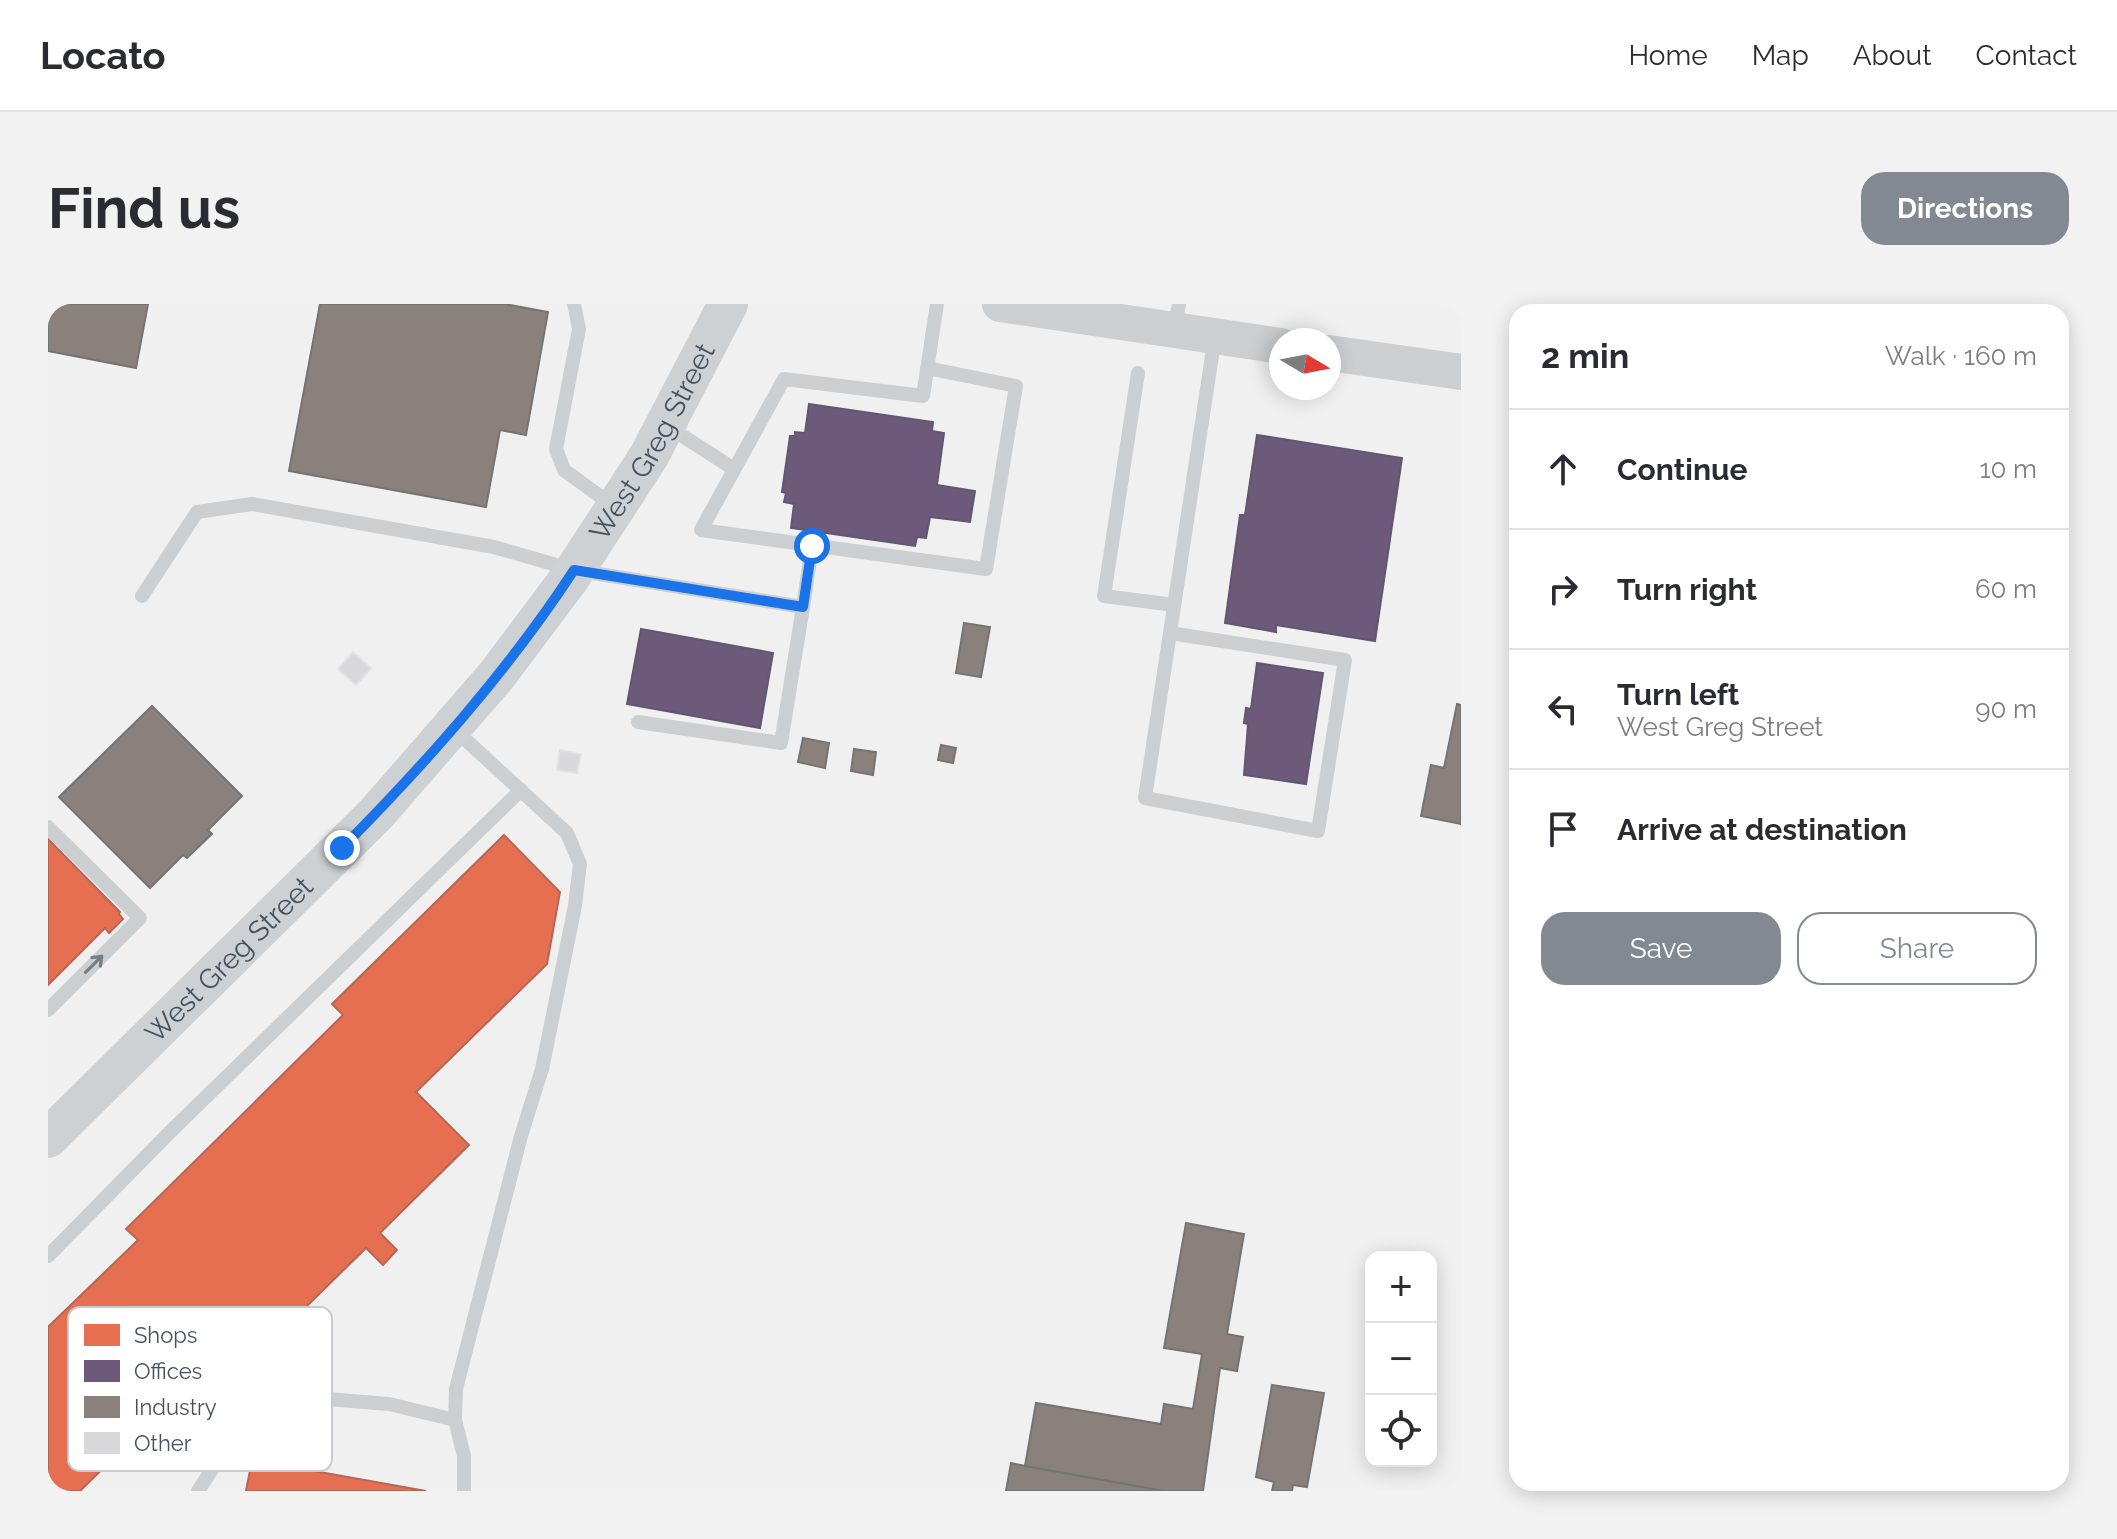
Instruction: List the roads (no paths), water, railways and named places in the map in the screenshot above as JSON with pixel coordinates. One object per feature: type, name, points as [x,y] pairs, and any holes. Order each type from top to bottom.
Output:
[{"type":"main road","name":"West Greg Street","points":[[48,1138],[342,848],[453,728],[497,675],[616,507],[666,426],[728,304]]},
{"type":"street","points":[[1021,305],[1177,317],[1215,336],[1269,344]]},
{"type":"street","points":[[1341,355],[1461,372]]},
{"type":"lane","points":[[574,304],[579,329],[556,449],[564,470],[616,507]]},
{"type":"lane","points":[[927,368],[1016,386],[986,569],[701,530],[784,379],[923,396],[927,368],[937,304]]},
{"type":"lane","points":[[1170,633],[1345,660],[1318,831],[1145,798],[1174,605],[1215,336]]},
{"type":"lane","points":[[1138,373],[1104,596],[1174,605]]},
{"type":"lane","points":[[666,426],[734,469]]},
{"type":"lane","points":[[142,596],[197,512],[252,504],[494,547],[574,570],[803,607]]},
{"type":"lane","points":[[638,722],[781,743],[812,546]]},
{"type":"lane","points":[[453,728],[567,833],[580,864],[575,906],[542,1069],[521,1136],[456,1389],[455,1420],[464,1456],[464,1491]]},
{"type":"lane","points":[[51,1245],[521,790]]},
{"type":"lane","points":[[48,827],[140,918],[48,1010]]},
{"type":"lane","points":[[332,1399],[389,1404],[455,1420]]},
{"type":"lane","points":[[198,1491],[211,1471]]}]
